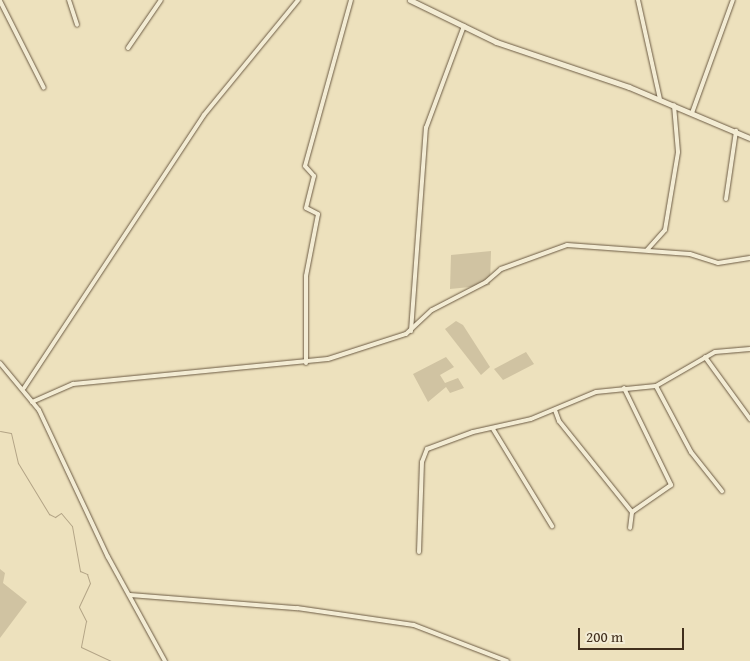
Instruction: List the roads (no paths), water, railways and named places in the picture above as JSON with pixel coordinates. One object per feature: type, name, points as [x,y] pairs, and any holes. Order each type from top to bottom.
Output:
[{"type":"street","points":[[69,0],[77,25]]},
{"type":"street","points":[[128,48],[160,0]]},
{"type":"street","points":[[24,388],[204,115],[298,0]]},
{"type":"street","points":[[306,363],[306,276],[318,214],[306,208],[314,174],[305,166],[351,0]]},
{"type":"street","points":[[410,0],[514,49],[660,99],[750,138]]},
{"type":"street","points":[[638,0],[660,99]]},
{"type":"street","points":[[692,113],[734,0]]},
{"type":"street","points":[[0,1],[44,88]]},
{"type":"street","points":[[412,331],[426,128],[464,26]]},
{"type":"street","points":[[647,250],[665,230],[678,147],[674,105]]},
{"type":"street","points":[[726,200],[736,132]]},
{"type":"street","points":[[32,402],[73,384],[204,368],[306,363],[412,331],[432,310],[486,282],[495,272],[552,250],[588,245],[690,254],[718,263],[750,258]]},
{"type":"street","points":[[419,552],[422,456],[473,432],[493,429],[555,410],[596,392],[656,386],[704,357],[750,348]]},
{"type":"street","points":[[704,357],[750,420]]},
{"type":"street","points":[[0,363],[24,388],[32,402],[165,661]]},
{"type":"street","points":[[656,386],[690,452],[722,491]]},
{"type":"street","points":[[624,388],[671,485],[632,512]]},
{"type":"street","points":[[555,410],[558,421],[632,512],[630,528]]},
{"type":"street","points":[[493,429],[552,526]]},
{"type":"street","points":[[130,595],[296,608],[414,625],[508,661]]},
{"type":"waterway","points":[[0,431],[11,433],[18,463],[49,514],[55,517],[61,513],[72,526],[80,571],[87,574],[90,583],[79,607],[86,621],[81,647],[111,661]]}]
